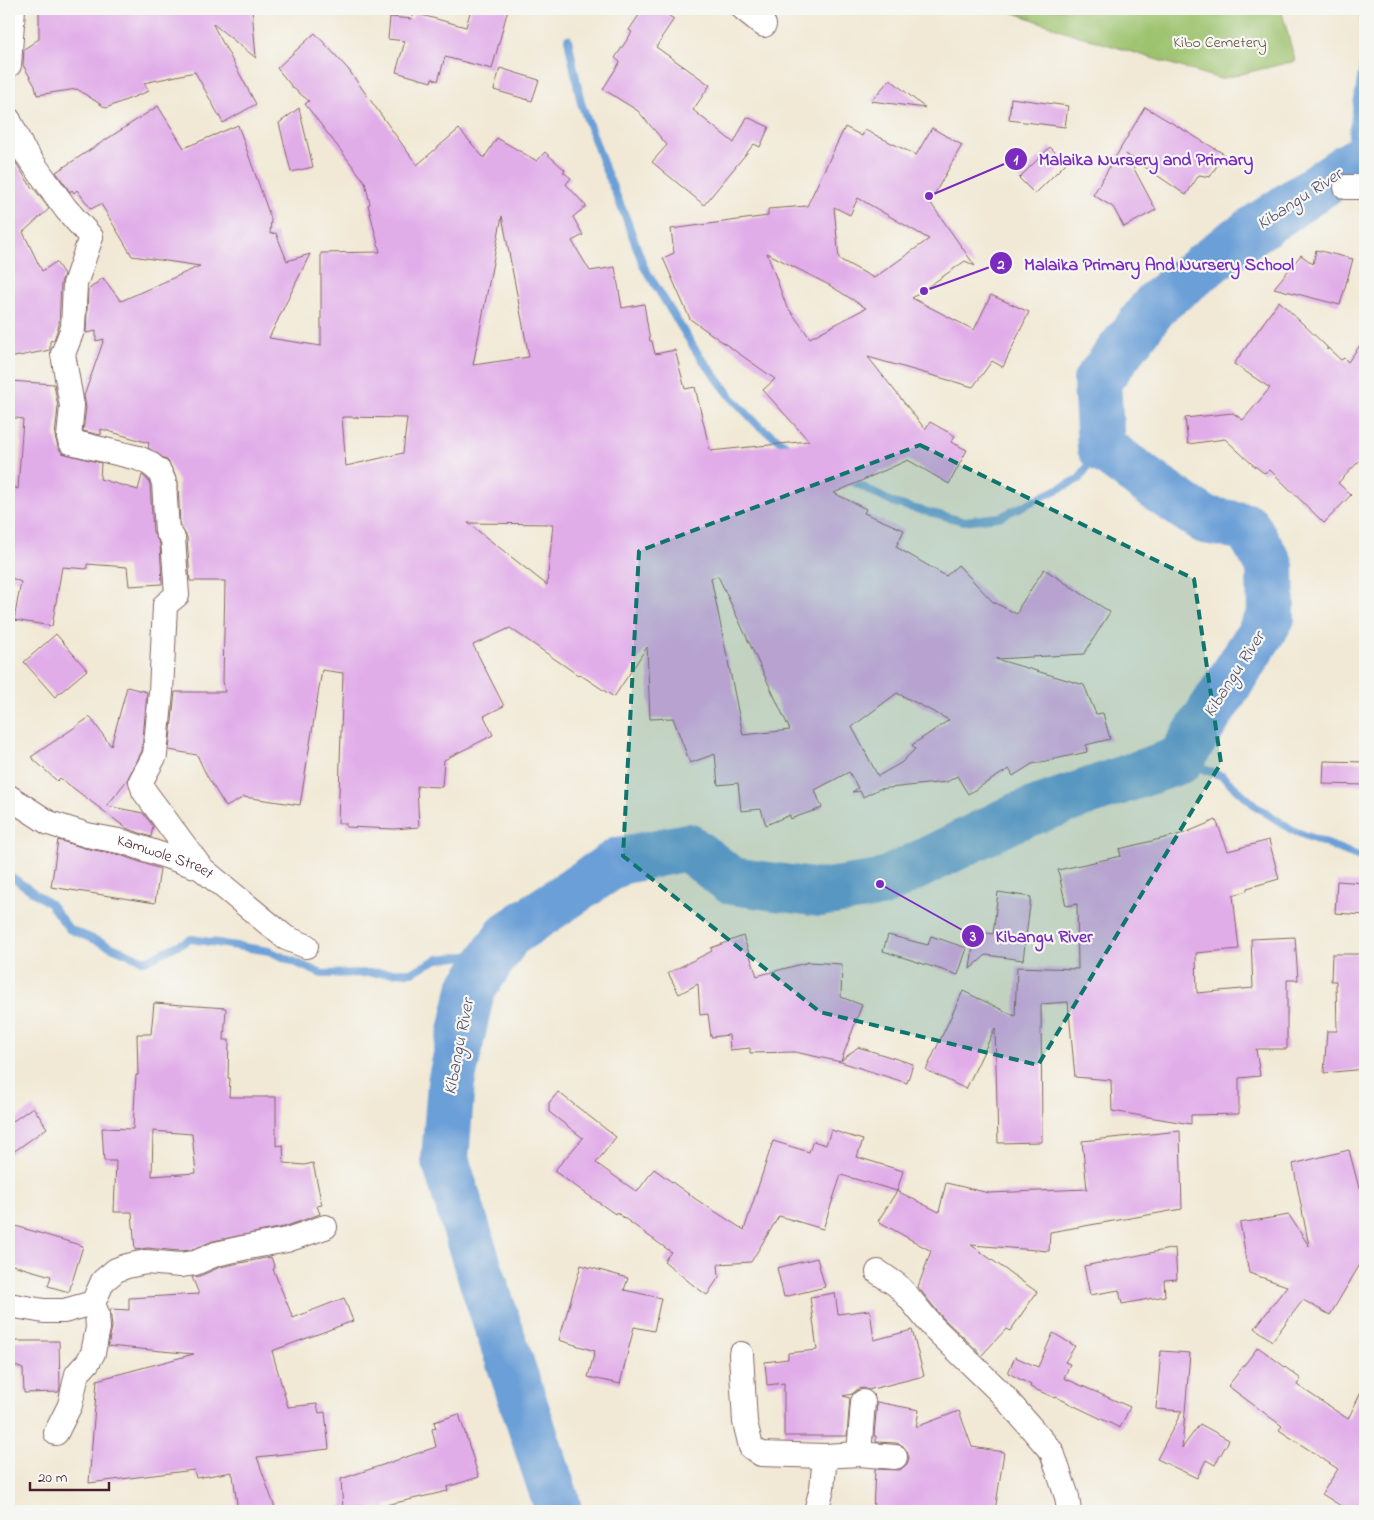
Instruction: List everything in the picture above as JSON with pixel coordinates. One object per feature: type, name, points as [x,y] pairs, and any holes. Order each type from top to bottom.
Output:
[{"type":"street","points":[[9,64],[13,9]]},
{"type":"street","points":[[744,9],[764,25]]},
{"type":"street","points":[[9,120],[22,148],[66,209],[91,237],[75,284],[73,328],[63,354],[72,406],[69,438],[71,442],[138,458],[149,463],[158,471],[164,482],[167,530],[173,538],[177,594],[165,605],[161,692],[155,755],[141,782],[144,790],[201,868]]},
{"type":"street","name":"Kamwole Street","points":[[9,798],[49,822],[87,835],[124,842],[201,868],[286,938],[306,946]]},
{"type":"street","points":[[56,1433],[70,1405],[77,1374],[93,1353],[98,1321],[93,1303],[103,1281],[116,1270],[146,1262],[180,1265],[195,1263],[231,1250],[287,1240],[325,1227]]},
{"type":"street","points":[[878,1272],[897,1286],[932,1326],[1001,1393],[1052,1452],[1067,1498],[1069,1511]]},
{"type":"street","points":[[9,1305],[44,1311],[64,1311],[93,1303]]},
{"type":"street","points":[[741,1354],[745,1422],[750,1447],[761,1454],[824,1456],[859,1454],[895,1457]]},
{"type":"street","points":[[859,1454],[863,1402]]},
{"type":"street","points":[[816,1511],[822,1488],[824,1456]]},
{"type":"street","points":[[822,1488],[835,1511]]},
{"type":"highlighted area","points":[[920,445],[1194,579],[1221,763],[1038,1065],[820,1012],[623,856],[639,551]]},
{"type":"green space","name":"Kibo Cemetery","points":[[1004,9],[1281,9],[1295,61],[1220,79],[1070,33]]},
{"type":"building","points":[[39,9],[252,9],[256,58],[212,23],[256,104],[223,123],[195,72],[144,83],[149,91],[106,108],[77,89],[37,95],[35,86],[23,65],[24,49],[39,39]]},
{"type":"building","points":[[471,9],[508,9],[492,69],[445,57],[438,81],[432,78],[431,82],[396,72],[405,41],[388,39],[390,17],[412,19],[414,13],[466,27]]},
{"type":"building","points":[[643,9],[658,9],[674,19],[656,47],[710,85],[693,110],[734,143],[747,117],[769,127],[760,147],[754,144],[704,205],[652,162],[667,145],[638,111],[603,89],[620,62],[615,58],[632,32],[629,30]]},
{"type":"building","points":[[315,33],[348,69],[417,165],[459,129],[484,158],[497,138],[537,161],[545,152],[565,170],[563,172],[571,178],[566,184],[586,206],[573,217],[583,235],[572,241],[590,271],[615,267],[622,308],[644,304],[650,341],[652,341],[655,354],[675,350],[685,389],[695,387],[710,451],[809,441],[763,390],[775,379],[690,319],[663,258],[674,253],[671,229],[768,216],[768,209],[807,206],[845,127],[862,136],[865,130],[916,155],[932,128],[962,145],[930,202],[975,266],[965,261],[912,298],[974,330],[991,295],[1029,312],[1003,367],[992,361],[973,387],[868,357],[925,429],[930,422],[955,436],[951,442],[967,450],[949,484],[908,460],[834,493],[866,509],[864,513],[904,530],[896,547],[946,576],[958,565],[993,602],[1017,614],[1020,606],[1044,569],[1110,612],[1084,654],[996,659],[1084,685],[1096,714],[1103,713],[1110,739],[1086,745],[1087,752],[1032,764],[1013,776],[1009,769],[968,794],[957,776],[947,782],[879,789],[863,797],[860,791],[852,792],[858,788],[849,772],[815,790],[822,808],[790,819],[790,815],[766,825],[761,809],[741,811],[738,783],[718,785],[715,754],[690,763],[673,718],[650,719],[647,647],[614,697],[578,675],[510,628],[473,645],[504,706],[484,716],[493,735],[444,760],[442,787],[417,786],[419,827],[394,829],[346,827],[346,823],[338,823],[343,673],[322,670],[300,805],[244,797],[226,807],[197,755],[169,750],[175,692],[225,692],[223,681],[225,581],[190,581],[187,537],[180,526],[178,481],[168,461],[148,448],[149,443],[101,429],[101,435],[83,431],[86,407],[84,396],[104,339],[96,341],[96,331],[86,333],[88,290],[103,278],[121,301],[200,266],[132,256],[101,204],[91,209],[77,190],[74,193],[72,190],[70,192],[56,172],[158,106],[184,148],[238,125],[271,219],[270,234],[276,233],[287,261],[310,254],[269,338],[321,346],[321,253],[380,252],[368,205],[370,204],[365,182],[305,104],[309,101],[293,88],[277,68]],"holes":[[[858,198],[929,239],[874,278],[839,259],[834,207],[850,215]],[[502,216],[529,357],[473,365]],[[767,253],[829,285],[866,308],[810,338],[786,305]],[[342,417],[407,418],[403,453],[346,466]],[[468,523],[553,524],[547,585]],[[718,576],[790,730],[743,735],[711,578]],[[897,693],[949,720],[912,745],[915,749],[901,763],[878,776],[852,727]]]},
{"type":"building","points":[[500,68],[539,80],[532,101],[494,90]]},
{"type":"building","points":[[890,79],[925,108],[871,101]]},
{"type":"building","points":[[1011,98],[1068,106],[1065,127],[1009,120]]},
{"type":"building","points":[[1145,107],[1224,154],[1210,177],[1199,175],[1186,195],[1126,154],[1156,210],[1124,227],[1113,207],[1093,195]]},
{"type":"building","points":[[299,108],[313,167],[291,172],[279,123]]},
{"type":"building","points":[[1050,147],[1066,163],[1035,194],[1019,178]]},
{"type":"building","points":[[9,152],[32,188],[49,209],[23,232],[42,271],[56,262],[64,274],[61,283],[59,325],[54,340],[50,341],[50,350],[9,358]]},
{"type":"building","points":[[1316,250],[1353,259],[1340,305],[1274,288],[1301,255],[1313,264]]},
{"type":"building","points":[[1279,301],[1327,347],[1327,350],[1328,348],[1341,360],[1344,358],[1348,362],[1365,338],[1365,455],[1338,483],[1351,495],[1324,523],[1270,470],[1264,473],[1225,439],[1188,444],[1185,418],[1233,413],[1243,420],[1270,388],[1234,364]]},
{"type":"building","points":[[9,381],[54,384],[58,407],[55,436],[62,453],[101,463],[100,479],[138,490],[142,475],[148,480],[150,485],[153,532],[160,544],[162,584],[129,586],[127,567],[87,564],[87,569],[62,567],[52,626],[14,620],[21,582],[9,577],[9,485],[18,489],[23,419],[9,417]]},
{"type":"building","points":[[56,634],[87,670],[55,697],[24,662]]},
{"type":"building","points":[[127,687],[147,692],[142,751],[127,780],[107,806],[143,813],[153,826],[151,837],[126,828],[60,778],[57,781],[31,757],[90,717],[111,746]]},
{"type":"building","points":[[1324,761],[1365,762],[1365,785],[1323,784]]},
{"type":"building","points":[[1216,820],[1228,851],[1269,840],[1279,879],[1247,888],[1247,891],[1233,895],[1239,949],[1196,953],[1197,993],[1253,988],[1251,939],[1295,937],[1298,980],[1287,980],[1287,1049],[1256,1049],[1260,1076],[1239,1078],[1239,1114],[1191,1115],[1191,1124],[1112,1111],[1111,1080],[1075,1077],[1068,1002],[1041,1004],[1042,1142],[998,1143],[995,1028],[966,1089],[926,1070],[963,991],[1015,1016],[1017,967],[1078,969],[1077,904],[1066,906],[1058,870],[1121,856],[1119,849],[1185,833]]},
{"type":"building","points":[[58,840],[84,848],[120,855],[160,869],[155,903],[51,887]]},
{"type":"building","points":[[1337,881],[1365,883],[1365,915],[1335,913]]},
{"type":"building","points":[[998,892],[1031,897],[1023,960],[986,955],[970,969],[975,931],[993,934]]},
{"type":"building","points":[[888,935],[928,945],[931,936],[967,948],[958,975],[883,951]]},
{"type":"building","points":[[743,936],[757,976],[809,962],[842,964],[841,997],[862,1005],[841,1061],[858,1047],[913,1064],[907,1083],[841,1062],[795,1052],[750,1053],[750,1048],[730,1050],[729,1035],[711,1037],[708,1014],[700,1015],[698,984],[679,994],[668,973],[712,951],[711,948]]},
{"type":"building","points":[[1332,954],[1365,954],[1365,1069],[1324,1073],[1327,1031],[1337,1031],[1336,981],[1331,981]]},
{"type":"building","points":[[154,1003],[226,1008],[224,1040],[229,1040],[229,1097],[276,1097],[276,1146],[283,1145],[284,1163],[304,1165],[313,1163],[322,1205],[317,1206],[320,1214],[284,1227],[213,1241],[191,1250],[147,1248],[135,1250],[132,1212],[114,1212],[116,1161],[104,1161],[102,1128],[133,1129],[136,1075],[138,1075],[137,1034],[151,1034]],"holes":[[[153,1131],[192,1134],[196,1173],[152,1176]]]},
{"type":"building","points":[[558,1092],[616,1137],[596,1163],[637,1192],[654,1169],[697,1200],[744,1230],[773,1141],[809,1152],[813,1141],[826,1145],[831,1130],[863,1140],[857,1157],[903,1171],[897,1191],[841,1175],[823,1229],[779,1216],[751,1262],[718,1264],[719,1277],[707,1295],[664,1261],[671,1252],[616,1212],[615,1214],[554,1171],[583,1138],[549,1112],[549,1103]]},
{"type":"building","points":[[33,1107],[47,1128],[9,1155],[9,1124]]},
{"type":"building","points":[[1180,1131],[1182,1209],[1050,1232],[1049,1251],[971,1245],[1037,1292],[1010,1331],[1006,1329],[982,1355],[942,1317],[918,1287],[931,1251],[878,1221],[897,1191],[939,1212],[946,1183],[989,1193],[1087,1189],[1082,1141]]},
{"type":"building","points":[[1349,1150],[1359,1188],[1365,1187],[1365,1256],[1330,1315],[1303,1300],[1272,1341],[1255,1328],[1287,1286],[1249,1273],[1240,1223],[1289,1215],[1309,1246],[1293,1164]]},
{"type":"building","points":[[9,1224],[83,1246],[69,1292],[48,1286],[51,1276],[9,1264]]},
{"type":"building","points":[[1175,1248],[1177,1279],[1164,1280],[1165,1296],[1122,1304],[1119,1290],[1090,1295],[1084,1266]]},
{"type":"building","points":[[271,1257],[275,1268],[273,1269],[293,1318],[344,1298],[353,1321],[272,1351],[288,1407],[317,1404],[319,1413],[325,1412],[329,1449],[257,1457],[276,1511],[238,1511],[232,1472],[196,1478],[194,1470],[89,1483],[97,1380],[194,1354],[108,1346],[112,1327],[110,1309],[129,1310],[129,1298],[199,1294],[192,1277],[200,1276],[220,1267]]},
{"type":"building","points":[[817,1258],[825,1287],[784,1297],[777,1268]]},
{"type":"building","points":[[581,1265],[628,1278],[624,1290],[661,1298],[654,1331],[634,1327],[620,1384],[588,1377],[595,1351],[559,1340]]},
{"type":"building","points":[[835,1293],[838,1314],[870,1310],[874,1340],[912,1330],[924,1376],[868,1390],[864,1388],[858,1389],[852,1394],[843,1396],[850,1398],[847,1436],[784,1436],[784,1383],[767,1385],[765,1362],[788,1359],[788,1353],[817,1350],[810,1297]]},
{"type":"building","points":[[1053,1333],[1075,1346],[1065,1362],[1070,1364],[1064,1378],[1130,1407],[1120,1428],[1056,1397],[1030,1387],[1031,1385],[1008,1373],[1015,1357],[1038,1367]]},
{"type":"building","points":[[9,1341],[59,1341],[59,1392],[24,1393],[23,1369],[9,1363]]},
{"type":"building","points":[[1258,1347],[1301,1379],[1297,1385],[1348,1419],[1365,1384],[1365,1511],[1349,1511],[1322,1494],[1338,1469],[1279,1430],[1282,1426],[1228,1386]]},
{"type":"building","points":[[1161,1351],[1190,1353],[1182,1448],[1200,1424],[1229,1440],[1215,1465],[1206,1460],[1197,1478],[1157,1459],[1182,1411],[1156,1409]]},
{"type":"building","points":[[877,1402],[919,1410],[916,1427],[959,1411],[972,1447],[1004,1452],[995,1511],[873,1511],[875,1469],[900,1470],[907,1464],[909,1458],[907,1451],[902,1445],[876,1442],[876,1436],[874,1436]]},
{"type":"building","points":[[459,1414],[479,1477],[447,1487],[448,1491],[386,1505],[386,1511],[343,1511],[341,1479],[436,1447],[432,1429],[436,1428],[434,1422]]},
{"type":"waterway","points":[[1363,9],[1365,27]]},
{"type":"waterway","points":[[568,39],[581,103],[644,267],[696,351],[732,398],[759,426],[792,449]]},
{"type":"waterway","points":[[1347,167],[1365,55]]},
{"type":"waterway","name":"Kibangu River","points":[[558,1511],[445,1159],[451,1083],[471,990],[508,935],[619,861],[687,847],[732,881],[820,893],[880,884],[1016,817],[1180,760],[1271,617],[1270,566],[1247,527],[1205,520],[1158,489],[1101,447],[1097,381],[1157,303],[1227,248],[1347,167],[1365,157]]},
{"type":"waterway","points":[[846,478],[893,503],[963,521],[1000,517],[1079,479],[1101,447]]},
{"type":"waterway","points":[[1180,760],[1222,776],[1257,807],[1294,831],[1365,859]]},
{"type":"waterway","points":[[9,875],[50,904],[69,929],[145,961],[191,939],[269,951],[322,974],[412,972],[438,959],[495,953]]},
{"type":"place","name":"Malaika Nursery and Primary","points":[[929,196]]},
{"type":"place","name":"Malaika Primary And Nursery School","points":[[924,291]]},
{"type":"place","name":"Kibangu River","points":[[880,884]]}]
